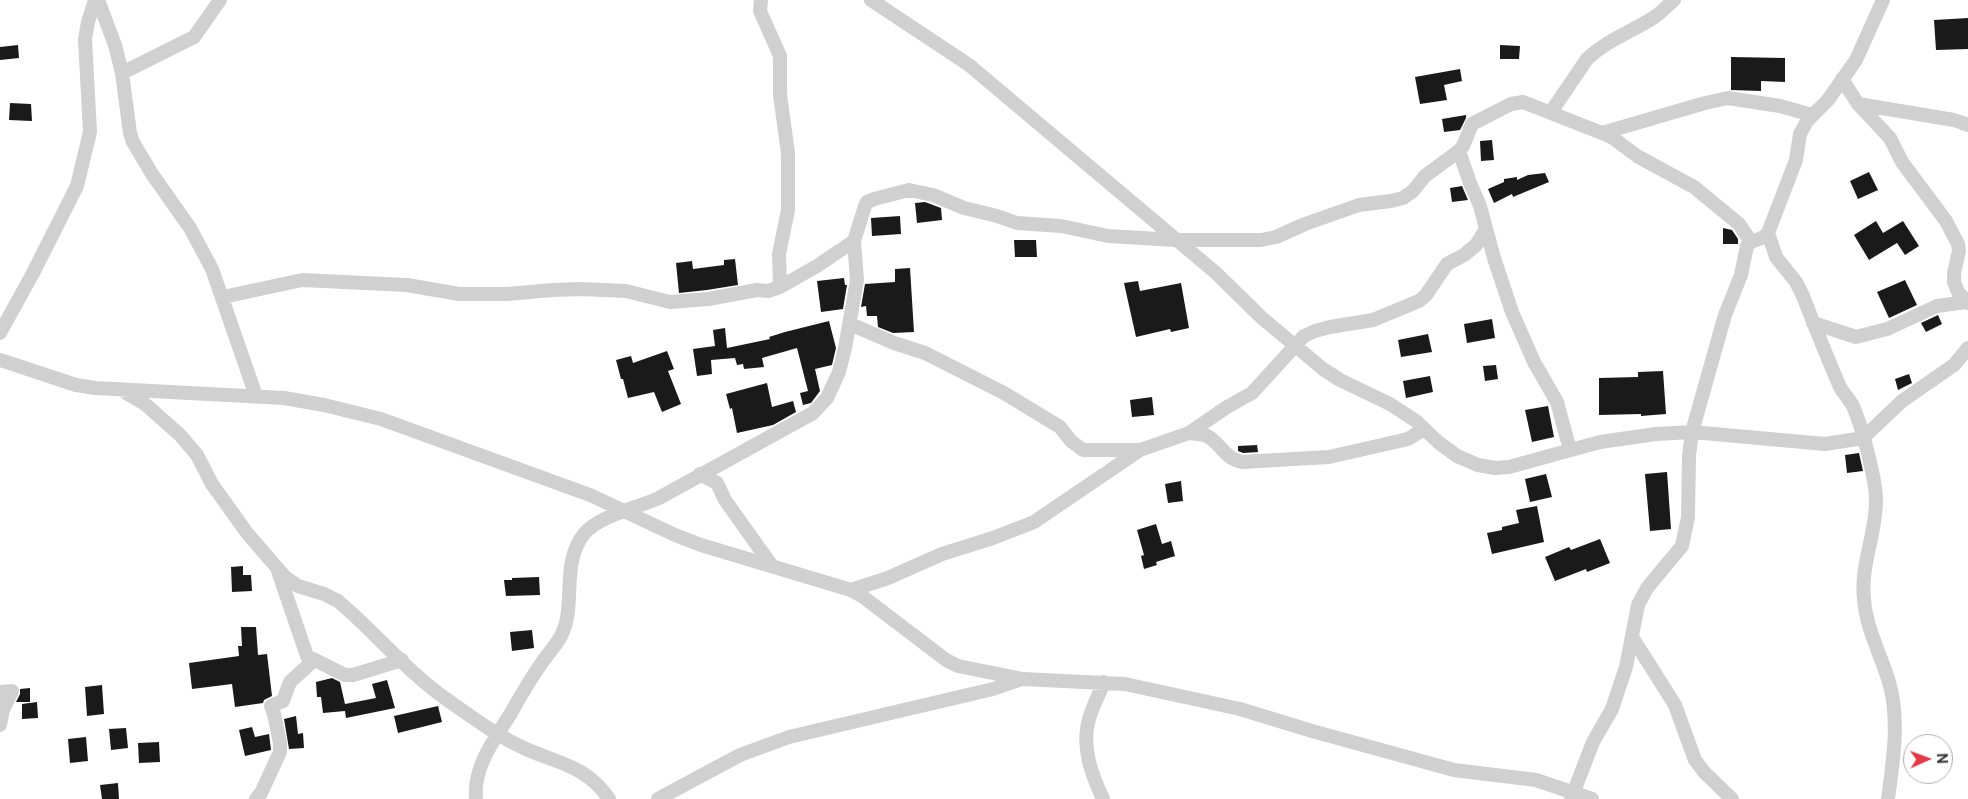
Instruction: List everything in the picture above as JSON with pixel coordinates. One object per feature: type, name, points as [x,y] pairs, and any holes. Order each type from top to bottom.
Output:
[{"type":"street","points":[[97,0],[115,45],[122,73],[130,133],[133,142],[202,249],[223,297],[256,396]]},
{"type":"street","points":[[0,333],[78,186],[88,149],[90,132],[85,39],[88,22],[97,0]]},
{"type":"street","points":[[122,73],[194,37],[220,0]]},
{"type":"street","points":[[761,0],[760,11],[780,56],[780,95],[788,153],[788,210],[779,254],[780,287]]},
{"type":"street","points":[[871,0],[969,65],[1216,273],[1262,318],[1323,369],[1340,380],[1390,404],[1416,421],[1438,442],[1457,456],[1478,465],[1495,468],[1509,467],[1624,437],[1692,432],[1825,444],[1863,438],[1902,401],[1954,365],[1968,348]]},
{"type":"street","points":[[1551,112],[1587,59],[1595,51],[1611,40],[1654,17],[1674,0]]},
{"type":"street","points":[[1572,795],[1593,742],[1612,709],[1626,667],[1635,613],[1642,596],[1682,546],[1685,538],[1689,508],[1689,456],[1692,432],[1725,315],[1739,282],[1745,252],[1751,242],[1764,237],[1768,233],[1796,160],[1800,134],[1812,115],[1828,100],[1856,60],[1868,37],[1883,0]]},
{"type":"street","points":[[1842,79],[1858,104],[1890,138],[1902,162],[1946,221],[1958,244],[1959,251],[1954,282],[1958,292],[1967,303]]},
{"type":"street","points":[[1602,133],[1728,98],[1780,106],[1812,115]]},
{"type":"street","points":[[476,799],[475,788],[478,773],[485,756],[523,691],[560,637],[568,615],[568,584],[571,564],[579,543],[590,528],[622,510],[643,505],[659,498],[813,413],[827,398],[839,372],[850,324],[857,280],[854,241],[867,202],[910,190],[933,194],[964,208],[1017,223],[1061,226],[1108,236],[1176,240],[1261,240],[1276,237],[1353,206],[1403,198],[1413,191],[1425,176],[1459,151],[1472,124],[1511,104],[1523,102],[1613,138],[1636,156],[1694,187],[1739,224],[1751,242]]},
{"type":"street","points":[[1858,104],[1954,120],[1968,125]]},
{"type":"street","points":[[1459,151],[1480,206],[1494,258],[1512,312],[1534,362],[1557,402],[1570,450]]},
{"type":"street","points":[[851,590],[888,578],[942,554],[993,538],[1034,522],[1140,450],[1189,433],[1252,392],[1304,336],[1315,331],[1374,320],[1419,301],[1426,295],[1444,268],[1476,245],[1486,229]]},
{"type":"street","points":[[1768,233],[1776,257],[1796,282],[1842,390],[1854,409],[1873,476],[1876,498],[1874,520],[1863,579],[1868,622],[1890,684],[1894,716],[1892,773],[1888,799]]},
{"type":"street","points":[[223,297],[302,280],[407,285],[459,294],[507,294],[580,289],[626,291],[670,302],[708,299],[757,290],[768,291],[780,287],[817,266],[854,241]]},
{"type":"street","points":[[1464,255],[1486,255],[1494,258]]},
{"type":"street","points":[[1813,323],[1856,337],[1886,329],[1936,306],[1967,303]]},
{"type":"street","points":[[850,324],[894,343],[925,353],[1004,393],[1060,427],[1070,441],[1083,450],[1140,450]]},
{"type":"street","points":[[0,360],[76,384],[95,388],[284,398],[324,405],[381,419],[534,473],[590,495],[675,535],[851,590],[869,601],[946,660],[958,666],[1023,679],[1125,684],[1240,708],[1312,731],[1454,770],[1525,778],[1572,795],[1592,799]]},
{"type":"street","points":[[121,390],[145,404],[180,435],[197,455],[212,484],[247,533],[285,577],[298,586],[324,594],[338,601],[446,699],[498,734],[526,749],[564,762],[584,773],[597,782],[609,799]]},
{"type":"street","points":[[1408,439],[1424,429]]},
{"type":"street","points":[[1189,433],[1204,435],[1233,460],[1242,462],[1330,457],[1408,439],[1438,442]]},
{"type":"street","points":[[716,483],[722,462]]},
{"type":"street","points":[[700,474],[716,483],[725,500],[772,566]]},
{"type":"street","points":[[277,568],[307,656],[345,675],[353,675],[402,660]]},
{"type":"street","points":[[1632,637],[1676,704],[1695,760],[1705,773],[1732,799]]},
{"type":"street","points":[[256,799],[261,793],[280,752],[274,714],[270,706],[283,701],[290,682],[314,660]]},
{"type":"street","points":[[658,799],[740,755],[789,737],[993,690],[1023,679]]},
{"type":"street","points":[[1103,799],[1088,764],[1087,733],[1088,721],[1104,682]]},
{"type":"street","points":[[0,692],[12,691],[2,707],[0,725]]},
{"type":"building","points":[[1968,18],[1968,49],[1936,50],[1934,20]]},
{"type":"building","points":[[18,45],[19,58],[0,60],[0,47]]},
{"type":"building","points":[[1500,45],[1520,46],[1519,59],[1500,59]]},
{"type":"building","points":[[1731,57],[1785,58],[1785,82],[1761,81],[1761,91],[1731,90]]},
{"type":"building","points":[[1460,69],[1462,81],[1444,85],[1447,100],[1420,104],[1415,77]]},
{"type":"building","points":[[10,103],[31,104],[32,121],[9,120]]},
{"type":"building","points":[[1466,115],[1460,130],[1444,132],[1442,119]]},
{"type":"building","points":[[1492,140],[1494,160],[1481,161],[1480,141]]},
{"type":"building","points":[[1869,172],[1878,190],[1858,199],[1850,181]]},
{"type":"building","points":[[1545,173],[1549,182],[1513,197],[1512,194],[1494,203],[1488,189],[1504,182],[1504,179],[1517,177],[1517,180],[1528,175]]},
{"type":"building","points":[[1462,186],[1468,200],[1452,202],[1450,188]]},
{"type":"building","points":[[925,202],[941,208],[942,220],[917,223],[915,203]]},
{"type":"building","points":[[900,216],[901,234],[872,236],[871,218]]},
{"type":"building","points":[[1876,221],[1883,233],[1903,221],[1919,246],[1905,255],[1897,243],[1869,260],[1854,235]]},
{"type":"building","points":[[1723,228],[1732,230],[1738,239],[1738,244],[1723,244]]},
{"type":"building","points":[[1014,240],[1036,240],[1037,257],[1015,257]]},
{"type":"building","points":[[735,259],[738,285],[679,293],[676,263],[692,261],[693,269],[724,265],[724,260]]},
{"type":"building","points":[[910,268],[914,332],[893,333],[878,327],[877,316],[867,316],[866,306],[861,307],[865,284],[895,282],[895,269]]},
{"type":"building","points":[[844,278],[845,285],[847,285],[843,309],[821,312],[817,281]]},
{"type":"building","points":[[1905,280],[1917,305],[1889,318],[1877,292]]},
{"type":"building","points":[[1138,281],[1140,291],[1181,283],[1189,328],[1171,332],[1170,329],[1136,337],[1124,283]]},
{"type":"building","points":[[1938,315],[1942,324],[1926,332],[1921,323]]},
{"type":"building","points":[[1492,319],[1495,338],[1467,343],[1464,324]]},
{"type":"building","points":[[829,321],[836,348],[832,365],[815,369],[820,391],[811,403],[803,405],[800,393],[808,391],[797,348],[762,358],[764,367],[744,369],[743,364],[737,365],[735,358],[711,360],[712,374],[697,376],[693,349],[715,346],[713,330],[725,328],[727,348],[770,339],[769,337],[785,332]]},
{"type":"building","points":[[1428,334],[1432,352],[1401,357],[1398,340]]},
{"type":"building","points":[[667,351],[674,369],[668,371],[681,404],[662,412],[654,392],[628,398],[616,360],[631,356],[633,363]]},
{"type":"building","points":[[1496,365],[1498,379],[1485,381],[1483,366]]},
{"type":"building","points":[[1663,371],[1666,414],[1641,416],[1641,414],[1599,415],[1599,378],[1638,377],[1638,372]]},
{"type":"building","points":[[1909,374],[1912,383],[1898,390],[1895,379]]},
{"type":"building","points":[[1430,376],[1433,392],[1406,398],[1403,381]]},
{"type":"building","points":[[767,383],[772,407],[793,401],[796,412],[773,425],[737,433],[732,408],[730,409],[726,394]]},
{"type":"building","points":[[1152,397],[1154,415],[1132,417],[1130,400]]},
{"type":"building","points":[[1548,406],[1554,437],[1532,442],[1525,410]]},
{"type":"building","points":[[1257,445],[1258,452],[1243,453],[1238,451],[1238,446]]},
{"type":"building","points":[[1859,453],[1863,471],[1847,473],[1845,455]]},
{"type":"building","points":[[1667,472],[1671,529],[1650,531],[1645,474]]},
{"type":"building","points":[[1546,474],[1552,497],[1530,502],[1525,479]]},
{"type":"building","points":[[1181,481],[1183,501],[1168,503],[1165,484]]},
{"type":"building","points":[[1537,506],[1544,542],[1492,554],[1487,533],[1502,530],[1502,527],[1519,523],[1516,510]]},
{"type":"building","points":[[1156,524],[1162,544],[1171,541],[1175,556],[1156,562],[1157,565],[1144,569],[1141,556],[1144,555],[1137,530]]},
{"type":"building","points":[[1600,539],[1610,563],[1587,572],[1586,569],[1555,581],[1545,557],[1569,547],[1571,550]]},
{"type":"building","points":[[243,566],[243,575],[251,575],[252,591],[232,592],[231,567]]},
{"type":"building","points":[[539,577],[540,595],[506,596],[504,580]]},
{"type":"building","points":[[241,627],[256,627],[258,655],[267,654],[272,696],[264,700],[263,703],[235,707],[232,684],[192,689],[189,663],[239,656],[238,646],[242,646]]},
{"type":"building","points":[[532,630],[534,648],[512,651],[510,632]]},
{"type":"building","points":[[332,678],[340,682],[345,704],[376,698],[372,684],[387,680],[395,708],[346,718],[345,711],[323,713],[321,697],[317,697],[316,682]]},
{"type":"building","points":[[102,685],[104,714],[87,716],[85,687]]},
{"type":"building","points":[[30,688],[30,702],[16,702],[20,689]]},
{"type":"building","points":[[37,702],[38,718],[22,719],[22,704]]},
{"type":"building","points":[[438,706],[442,722],[398,733],[394,716]]},
{"type":"building","points":[[296,716],[298,734],[303,733],[304,748],[289,749],[284,719]]},
{"type":"building","points":[[252,727],[255,737],[269,734],[271,750],[245,756],[239,730]]},
{"type":"building","points":[[126,728],[128,748],[111,750],[109,729]]},
{"type":"building","points":[[86,737],[88,761],[70,763],[68,739]]},
{"type":"building","points":[[159,742],[160,762],[139,763],[138,743]]},
{"type":"building","points":[[118,783],[119,799],[102,799],[100,785]]}]
